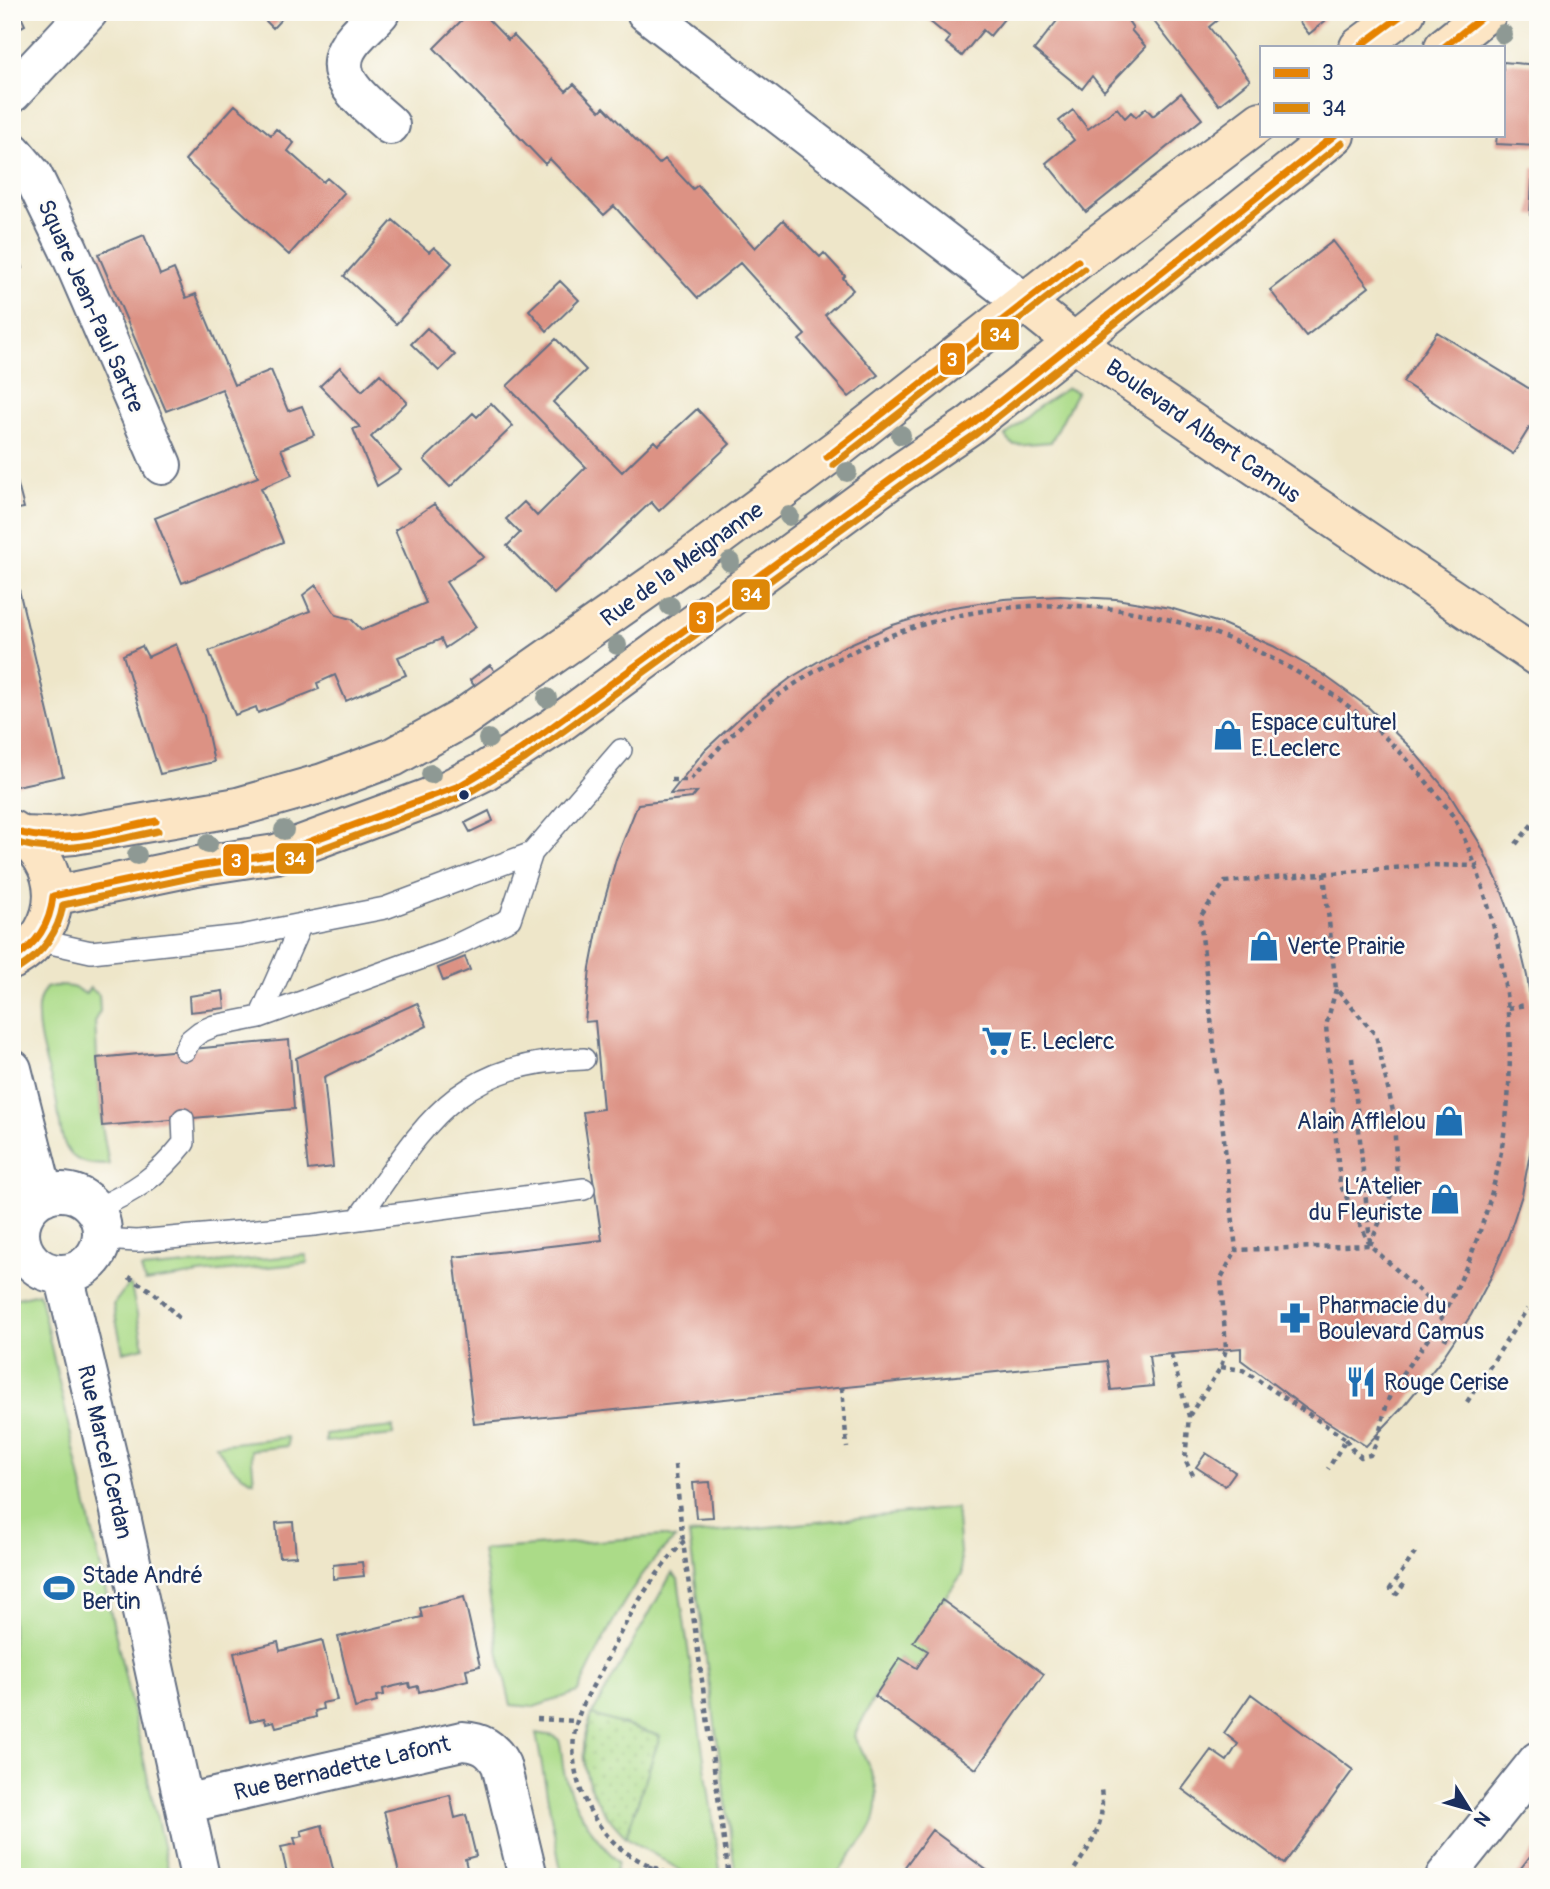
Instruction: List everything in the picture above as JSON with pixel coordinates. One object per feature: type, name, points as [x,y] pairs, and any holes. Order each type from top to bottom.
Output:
[{"type":"main road","points":[[1360,46],[1406,12]]},
{"type":"main road","points":[[1445,46],[1488,12]]},
{"type":"main road","name":"Rue de la Meignanne","points":[[17,833],[51,837],[74,835],[238,807],[323,783],[393,758],[460,720],[681,565],[841,446],[1260,122]]},
{"type":"main road","points":[[53,896],[198,866],[276,854],[459,786],[520,750],[901,472],[969,426],[1334,136]]},
{"type":"main road","name":"Boulevard Albert Camus","points":[[1025,303],[1075,343],[1538,657]]},
{"type":"main road","points":[[17,833],[37,849],[47,866],[53,896],[51,912],[25,950]]},
{"type":"street","points":[[12,93],[88,12]]},
{"type":"street","points":[[380,12],[346,50],[343,71],[349,86],[390,125]]},
{"type":"street","name":"Boulevard Albert Camus","points":[[646,12],[1025,303]]},
{"type":"street","name":"Square Jean-Paul Sartre","points":[[12,151],[33,176],[68,248],[162,466]]},
{"type":"street","points":[[12,1069],[44,1196]]},
{"type":"street","points":[[58,1192],[85,1199],[98,1224],[98,1252],[89,1264],[64,1275],[42,1270],[33,1264],[21,1242],[20,1228],[33,1203],[58,1192]]},
{"type":"street","name":"Rue Marcel Cerdan","points":[[64,1275],[112,1475],[200,1877]]},
{"type":"street","name":"Rue Bernadette Lafont","points":[[184,1804],[462,1741],[475,1742],[487,1746],[501,1765],[528,1877]]},
{"type":"street","points":[[1445,1877],[1538,1761]]},
{"type":"lane","points":[[185,1050],[190,1040],[214,1026],[260,1017],[450,948],[510,919],[532,853],[621,750]]},
{"type":"lane","points":[[25,950],[115,951],[241,936],[385,908],[532,853]]},
{"type":"lane","points":[[260,1017],[301,924]]},
{"type":"lane","points":[[358,1219],[425,1125],[452,1100],[484,1079],[515,1066],[549,1059],[584,1059]]},
{"type":"lane","points":[[183,1118],[184,1143],[165,1167],[122,1197],[98,1224],[137,1241],[358,1219],[584,1189]]},
{"type":"path","points":[[671,780],[690,780],[724,742],[762,708],[803,678],[848,653],[894,633],[943,618],[1000,607],[1059,604],[1117,608],[1174,620],[1229,637],[1282,662],[1331,692],[1376,729],[1417,770],[1453,816],[1475,866],[1492,917],[1503,970],[1508,1008],[1510,1076],[1506,1128],[1482,1230],[1463,1278],[1444,1314],[1395,1386],[1386,1406],[1378,1441],[1370,1455],[1361,1457],[1346,1439],[1243,1370],[1221,1367]]},
{"type":"path","points":[[1516,844],[1538,817]]},
{"type":"path","points":[[1189,1416],[1221,1367],[1226,1349],[1221,1278],[1236,1250],[1200,917],[1225,882],[1430,865],[1475,866],[1482,863]]},
{"type":"path","points":[[1324,873],[1336,989],[1325,1027],[1339,1184],[1370,1245],[1444,1314]]},
{"type":"path","points":[[1336,989],[1376,1035],[1394,1116],[1397,1181],[1370,1245]]},
{"type":"path","points":[[1508,1008],[1526,1005]]},
{"type":"path","points":[[1352,1058],[1370,1245]]},
{"type":"path","points":[[1236,1250],[1370,1245]]},
{"type":"path","points":[[128,1276],[153,1292],[182,1321]]},
{"type":"path","points":[[1467,1402],[1488,1364],[1528,1308]]},
{"type":"path","points":[[1433,1331],[1448,1339]]},
{"type":"path","points":[[1171,1355],[1189,1416],[1185,1460],[1193,1475]]},
{"type":"path","points":[[842,1388],[847,1448]]},
{"type":"path","points":[[1328,1469],[1346,1439]]},
{"type":"path","points":[[675,1465],[729,1877]]},
{"type":"path","points":[[676,1877],[625,1852],[595,1820],[584,1800],[576,1774],[574,1747],[577,1721],[640,1595],[683,1542]]},
{"type":"path","points":[[1404,1584],[1397,1594],[1391,1589],[1415,1553]]},
{"type":"path","points":[[537,1719],[577,1721]]},
{"type":"path","points":[[1069,1877],[1099,1830],[1103,1807],[1101,1789]]},
{"type":"path","points":[[646,1877],[652,1865]]},
{"type":"green space","points":[[1067,388],[1077,392],[1051,442],[1013,445],[1005,436],[1037,408]]},
{"type":"green space","points":[[67,986],[85,994],[90,988],[99,995],[100,1011],[95,1020],[97,1058],[102,1126],[109,1165],[92,1164],[77,1159],[69,1152],[63,1140],[38,1018],[38,1004],[42,995],[46,988]]},
{"type":"green space","points":[[306,1255],[308,1263],[145,1282],[141,1269]]},
{"type":"green space","points":[[128,1285],[131,1286],[144,1347],[123,1352],[113,1305]]},
{"type":"green space","name":"Stade André Bertin","points":[[39,1293],[170,1877],[12,1877],[12,1299]]},
{"type":"green space","points":[[393,1427],[393,1435],[325,1442],[325,1434]]},
{"type":"green space","points":[[287,1437],[288,1446],[251,1450],[254,1481],[232,1467],[216,1445]]},
{"type":"green space","points":[[956,1508],[962,1574],[914,1641],[928,1651],[917,1668],[900,1658],[875,1696],[854,1736],[871,1771],[877,1795],[877,1808],[868,1833],[836,1877],[736,1877],[689,1535]]},
{"type":"green space","points":[[662,1536],[675,1539],[645,1571],[619,1610],[578,1692],[534,1707],[511,1705],[499,1655],[482,1550]]},
{"type":"green space","points":[[672,1573],[678,1579],[721,1877],[691,1877],[626,1837],[660,1736],[592,1715]]},
{"type":"green space","points":[[592,1715],[660,1736],[626,1837],[603,1810],[588,1781],[584,1750]]},
{"type":"green space","points":[[536,1733],[554,1736],[559,1740],[566,1781],[577,1807],[591,1830],[618,1862],[614,1877],[562,1877]]},
{"type":"building","points":[[12,12],[19,12],[25,25],[12,32]]},
{"type":"building","points":[[257,12],[288,12],[273,28]]},
{"type":"building","points":[[470,12],[481,12],[508,40],[513,35],[566,91],[574,84],[600,111],[604,107],[659,164],[665,159],[693,189],[698,185],[755,248],[783,220],[820,257],[824,253],[845,276],[843,278],[853,290],[825,315],[878,375],[849,397],[799,340],[805,335],[740,263],[698,298],[614,206],[604,215],[550,159],[545,164],[434,48]]},
{"type":"building","points":[[918,12],[1008,14],[990,36],[983,30],[962,56],[946,43],[950,38]]},
{"type":"building","points":[[1064,12],[1122,12],[1133,28],[1131,30],[1146,47],[1104,91],[1092,76],[1082,89],[1034,50]]},
{"type":"building","points":[[1151,12],[1227,12],[1209,27],[1250,80],[1219,105],[1149,15]]},
{"type":"building","points":[[1292,12],[1318,12],[1325,21],[1309,34]]},
{"type":"building","points":[[1504,62],[1538,65],[1538,146],[1496,144],[1497,136],[1504,136]]},
{"type":"building","points":[[1181,93],[1202,119],[1086,212],[1046,163],[1074,140],[1059,121],[1073,110],[1088,129],[1117,108],[1125,118],[1131,112],[1136,117],[1146,108],[1153,116]]},
{"type":"building","points":[[235,105],[271,135],[276,129],[294,143],[288,151],[323,182],[327,178],[344,193],[289,255],[185,160]]},
{"type":"building","points":[[1533,168],[1538,168],[1538,216],[1530,215]]},
{"type":"building","points":[[393,220],[429,252],[434,247],[452,263],[396,324],[344,276]]},
{"type":"building","points":[[12,226],[23,268],[12,271]]},
{"type":"building","points":[[144,235],[160,275],[174,269],[186,298],[196,294],[234,385],[271,370],[288,411],[302,406],[314,435],[281,449],[292,475],[261,488],[283,542],[182,583],[155,518],[258,477],[222,389],[166,411],[98,254]]},
{"type":"building","points":[[1333,241],[1369,287],[1306,336],[1270,290]]},
{"type":"building","points":[[560,281],[579,300],[547,331],[529,310]]},
{"type":"building","points":[[427,328],[455,355],[439,371],[411,344]]},
{"type":"building","points":[[1437,332],[1538,394],[1538,414],[1513,454],[1403,382]]},
{"type":"building","points":[[556,339],[586,370],[553,402],[622,472],[654,441],[658,445],[697,409],[730,444],[659,511],[651,502],[554,594],[507,546],[520,533],[506,519],[524,502],[537,516],[586,467],[507,386]]},
{"type":"building","points":[[340,367],[362,391],[380,374],[407,402],[371,437],[401,470],[377,486],[353,429],[360,427],[320,386]]},
{"type":"building","points":[[491,403],[513,426],[450,487],[424,460],[473,413],[477,417]]},
{"type":"building","points":[[12,462],[24,508],[12,510]]},
{"type":"building","points":[[434,504],[484,557],[446,582],[476,627],[445,648],[441,639],[398,657],[406,675],[346,701],[335,675],[317,683],[319,689],[258,713],[256,707],[235,715],[209,651],[310,611],[303,595],[316,585],[336,615],[351,619],[362,630],[426,603],[395,530]]},
{"type":"building","points":[[12,560],[63,776],[12,787]]},
{"type":"building","points":[[1060,596],[1116,599],[1170,608],[1223,624],[1273,646],[1321,673],[1368,707],[1410,747],[1448,792],[1479,842],[1499,884],[1516,930],[1527,976],[1534,1024],[1537,1081],[1533,1138],[1522,1195],[1508,1237],[1471,1315],[1439,1363],[1366,1446],[1304,1407],[1241,1360],[1241,1348],[1149,1356],[1153,1386],[1111,1390],[1107,1361],[474,1424],[454,1257],[602,1240],[583,1112],[603,1109],[595,1021],[585,1022],[590,968],[600,916],[616,859],[638,804],[692,798],[697,792],[670,794],[705,750],[747,711],[792,677],[841,648],[893,625],[948,608],[1004,599]]},
{"type":"building","points":[[176,644],[204,716],[214,762],[160,774],[123,655],[142,646],[148,657]]},
{"type":"building","points":[[490,665],[496,673],[476,688],[470,680]]},
{"type":"building","points":[[489,811],[493,821],[470,832],[465,823]]},
{"type":"building","points":[[465,957],[470,970],[443,981],[438,968]]},
{"type":"building","points":[[223,991],[225,1008],[190,1012],[189,996]]},
{"type":"building","points":[[417,1003],[427,1026],[324,1077],[333,1167],[308,1170],[296,1058]]},
{"type":"building","points":[[289,1040],[294,1109],[102,1126],[97,1058]]},
{"type":"building","points":[[1206,1453],[1235,1472],[1225,1486],[1196,1467]]},
{"type":"building","points":[[710,1482],[713,1517],[696,1518],[693,1483]]},
{"type":"building","points":[[293,1522],[296,1556],[279,1557],[276,1523]]},
{"type":"building","points":[[362,1562],[364,1576],[333,1579],[333,1565]]},
{"type":"building","points":[[464,1597],[480,1666],[466,1669],[468,1680],[419,1692],[418,1686],[410,1688],[409,1683],[395,1686],[383,1689],[384,1695],[376,1696],[377,1702],[355,1708],[338,1637],[422,1617],[420,1608]]},
{"type":"building","points":[[942,1600],[1044,1674],[976,1769],[875,1696],[900,1658],[917,1668],[928,1651],[913,1642]]},
{"type":"building","points":[[322,1640],[337,1700],[322,1703],[323,1709],[315,1711],[316,1717],[276,1727],[274,1721],[266,1723],[264,1718],[250,1721],[234,1653],[278,1642],[280,1651]]},
{"type":"building","points":[[1251,1694],[1353,1770],[1284,1864],[1182,1789],[1211,1750],[1227,1761],[1238,1744],[1224,1733]]},
{"type":"building","points":[[450,1795],[455,1818],[466,1815],[476,1856],[465,1859],[469,1877],[400,1877],[384,1811]]},
{"type":"building","points":[[322,1825],[335,1877],[288,1877],[281,1847],[296,1844],[294,1838],[303,1836],[301,1831]]},
{"type":"building","points":[[932,1830],[996,1877],[917,1877],[904,1868]]},
{"type":"building","points":[[1538,1846],[1538,1877],[1514,1877]]},
{"type":"transit line","name":"3","points":[[1360,46],[1406,12]]},
{"type":"transit line","name":"3","points":[[1445,46],[1488,12]]},
{"type":"transit line","name":"3","points":[[12,960],[41,933],[49,916],[53,896],[197,866],[276,854],[459,786],[520,750],[901,472],[969,426],[1334,136]]},
{"type":"transit line","name":"34","points":[[18,969],[48,942],[63,905],[199,876],[280,864],[463,796],[525,759],[907,481],[976,434],[1342,143]]},
{"type":"transit line","name":"3","points":[[827,457],[1078,261]]},
{"type":"transit line","name":"34","points":[[833,465],[1084,269]]},
{"type":"transit line","name":"3","points":[[12,830],[30,835],[66,837],[156,821]]},
{"type":"transit line","name":"34","points":[[12,841],[30,846],[66,848],[158,831]]},
{"type":"place","name":"Espace culturel E.Leclerc","points":[[1228,735]]},
{"type":"place","name":"Verte Prairie","points":[[1264,946]]},
{"type":"place","name":"E. Leclerc","points":[[997,1041]]},
{"type":"place","name":"Alain Afflelou","points":[[1449,1121]]},
{"type":"place","name":"L’Atelier du Fleuriste","points":[[1445,1199]]},
{"type":"place","name":"Pharmacie du Boulevard Camus","points":[[1295,1318]]},
{"type":"place","name":"Rouge Cerise","points":[[1361,1382]]},
{"type":"place","name":"Stade André Bertin","points":[[59,1588]]}]
